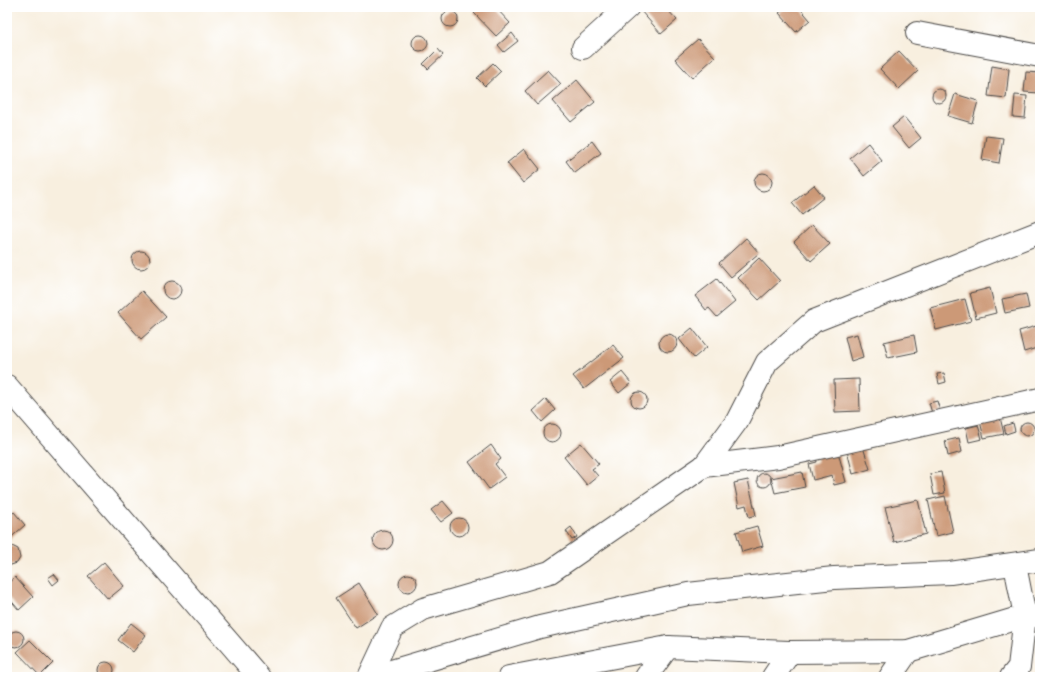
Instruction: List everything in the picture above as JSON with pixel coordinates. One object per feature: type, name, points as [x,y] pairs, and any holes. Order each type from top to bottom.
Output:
[{"type":"street","points":[[584,48],[628,7]]},
{"type":"street","points":[[917,33],[1040,56]]},
{"type":"street","points":[[370,677],[392,628],[423,609],[550,572],[704,466],[737,421],[767,362],[814,321],[1040,232]]},
{"type":"street","points":[[7,386],[259,677]]},
{"type":"street","points":[[704,466],[778,457],[1040,399]]},
{"type":"street","points":[[370,677],[540,627],[688,594],[834,578],[950,572],[1015,565],[1040,560]]},
{"type":"street","points":[[1011,677],[1019,667],[1033,616],[1015,565]]},
{"type":"street","points":[[513,677],[668,647],[790,652],[908,651],[1033,616]]},
{"type":"street","points":[[646,677],[668,647]]},
{"type":"street","points":[[890,677],[908,651]]},
{"type":"street","points":[[773,677],[790,652]]},
{"type":"building","points":[[480,7],[495,7],[510,23],[496,36],[474,13]]},
{"type":"building","points":[[643,7],[665,7],[677,20],[661,34],[640,10]]},
{"type":"building","points":[[786,7],[799,7],[810,20],[796,32],[779,13]]},
{"type":"building","points":[[447,11],[453,11],[458,16],[456,25],[453,27],[447,27],[442,22],[442,16]]},
{"type":"building","points":[[512,33],[518,41],[504,52],[498,45]]},
{"type":"building","points":[[417,35],[423,35],[428,40],[426,49],[423,51],[417,51],[412,46],[412,40]]},
{"type":"building","points":[[698,39],[715,57],[692,78],[675,59]]},
{"type":"building","points":[[438,49],[443,55],[428,69],[423,64]]},
{"type":"building","points":[[899,51],[918,71],[899,89],[880,69]]},
{"type":"building","points":[[493,63],[501,71],[485,86],[477,78]]},
{"type":"building","points":[[992,66],[1009,69],[1006,98],[988,96]]},
{"type":"building","points":[[548,70],[561,84],[537,105],[525,91]]},
{"type":"building","points":[[1026,72],[1040,73],[1040,93],[1024,92]]},
{"type":"building","points":[[577,80],[595,102],[571,122],[553,101]]},
{"type":"building","points":[[936,89],[942,89],[946,93],[946,99],[942,103],[936,103],[932,99],[932,93]]},
{"type":"building","points":[[955,94],[978,101],[972,123],[948,116]]},
{"type":"building","points":[[1015,95],[1027,96],[1025,118],[1013,117]]},
{"type":"building","points":[[904,117],[921,138],[909,148],[892,127]]},
{"type":"building","points":[[986,136],[1003,138],[999,163],[982,160]]},
{"type":"building","points":[[592,141],[601,153],[575,173],[566,161]]},
{"type":"building","points":[[868,143],[882,161],[864,176],[850,158]]},
{"type":"building","points":[[524,149],[540,169],[523,183],[507,163]]},
{"type":"building","points":[[763,173],[769,176],[772,182],[769,188],[763,191],[757,188],[754,182],[757,176]]},
{"type":"building","points":[[814,185],[824,197],[802,215],[792,203]]},
{"type":"building","points":[[812,225],[830,244],[811,261],[794,242]]},
{"type":"building","points":[[746,238],[759,253],[731,277],[719,263]]},
{"type":"building","points":[[141,251],[147,254],[150,260],[147,266],[141,269],[135,266],[132,260],[135,254]]},
{"type":"building","points":[[759,258],[780,281],[759,300],[738,278]]},
{"type":"building","points":[[717,279],[735,302],[717,317],[709,308],[706,310],[695,296]]},
{"type":"building","points":[[172,281],[178,284],[181,290],[178,296],[172,299],[166,296],[163,290],[166,284]]},
{"type":"building","points":[[990,288],[996,313],[976,318],[970,293]]},
{"type":"building","points":[[142,291],[166,317],[141,339],[118,313]]},
{"type":"building","points":[[1026,294],[1029,308],[1005,313],[1002,299]]},
{"type":"building","points":[[965,299],[971,321],[936,330],[930,308]]},
{"type":"building","points":[[1040,325],[1040,347],[1024,352],[1019,331]]},
{"type":"building","points":[[692,328],[707,347],[694,358],[679,339]]},
{"type":"building","points":[[668,334],[674,337],[677,343],[674,349],[668,352],[662,349],[659,343],[662,337]]},
{"type":"building","points":[[857,334],[863,357],[851,361],[845,337]]},
{"type":"building","points":[[914,335],[917,352],[888,358],[884,342]]},
{"type":"building","points":[[613,345],[624,358],[584,389],[573,376]]},
{"type":"building","points":[[622,372],[631,383],[619,393],[610,382]]},
{"type":"building","points":[[944,373],[946,382],[939,384],[937,374]]},
{"type":"building","points":[[859,379],[860,411],[835,412],[834,380]]},
{"type":"building","points":[[636,392],[642,392],[647,397],[645,406],[642,408],[636,408],[631,403],[631,397]]},
{"type":"building","points":[[546,399],[555,410],[542,422],[533,411]]},
{"type":"building","points":[[937,401],[940,411],[932,413],[929,403]]},
{"type":"building","points":[[999,413],[1004,434],[984,438],[979,417]]},
{"type":"building","points":[[1027,422],[1032,424],[1034,429],[1032,434],[1027,436],[1022,434],[1020,429],[1022,424]]},
{"type":"building","points":[[1013,423],[1015,431],[1006,434],[1004,426]]},
{"type":"building","points":[[552,424],[558,427],[561,433],[558,439],[552,442],[546,439],[543,433],[546,427]]},
{"type":"building","points":[[978,425],[982,439],[969,442],[966,428]]},
{"type":"building","points":[[959,438],[962,452],[948,456],[945,441]]},
{"type":"building","points":[[581,443],[599,464],[592,469],[598,476],[587,485],[564,457]]},
{"type":"building","points":[[491,445],[501,459],[495,464],[505,477],[489,489],[469,462]]},
{"type":"building","points":[[863,447],[870,469],[853,474],[847,451]]},
{"type":"building","points":[[838,452],[846,482],[834,485],[832,475],[813,480],[809,464],[817,462],[816,457]]},
{"type":"building","points":[[802,472],[805,487],[775,493],[771,478]]},
{"type":"building","points":[[941,472],[945,493],[934,495],[930,474]]},
{"type":"building","points":[[761,473],[767,473],[771,477],[771,483],[767,487],[761,487],[757,483],[757,477]]},
{"type":"building","points":[[748,480],[756,515],[749,517],[746,505],[739,507],[734,483]]},
{"type":"building","points":[[945,496],[953,532],[936,536],[928,500]]},
{"type":"building","points":[[918,500],[926,534],[894,542],[885,507]]},
{"type":"building","points":[[443,501],[453,513],[441,522],[431,510]]},
{"type":"building","points":[[14,512],[25,525],[7,541],[7,518]]},
{"type":"building","points":[[459,518],[465,521],[468,527],[465,533],[459,536],[453,533],[450,527],[453,521]]},
{"type":"building","points":[[757,526],[763,546],[742,552],[736,532]]},
{"type":"building","points":[[571,527],[577,537],[572,540],[566,531]]},
{"type":"building","points":[[383,530],[390,533],[393,540],[390,547],[383,550],[376,547],[373,540],[376,533]]},
{"type":"building","points":[[12,546],[18,549],[20,558],[17,563],[7,565],[7,547]]},
{"type":"building","points":[[104,562],[124,586],[108,599],[88,576]]},
{"type":"building","points":[[54,574],[59,580],[53,585],[48,578]]},
{"type":"building","points":[[408,574],[414,577],[417,583],[414,589],[408,592],[402,589],[399,583],[402,577]]},
{"type":"building","points":[[15,577],[33,597],[19,610],[7,596],[7,584]]},
{"type":"building","points":[[359,583],[378,614],[356,628],[336,598]]},
{"type":"building","points":[[131,623],[146,635],[133,652],[118,640]]},
{"type":"building","points":[[13,631],[19,631],[24,636],[22,645],[19,647],[13,647],[8,642],[8,636]]},
{"type":"building","points":[[30,640],[53,663],[40,676],[17,652]]},
{"type":"building","points":[[103,662],[109,662],[114,667],[112,676],[109,678],[103,678],[98,673],[98,667]]}]
